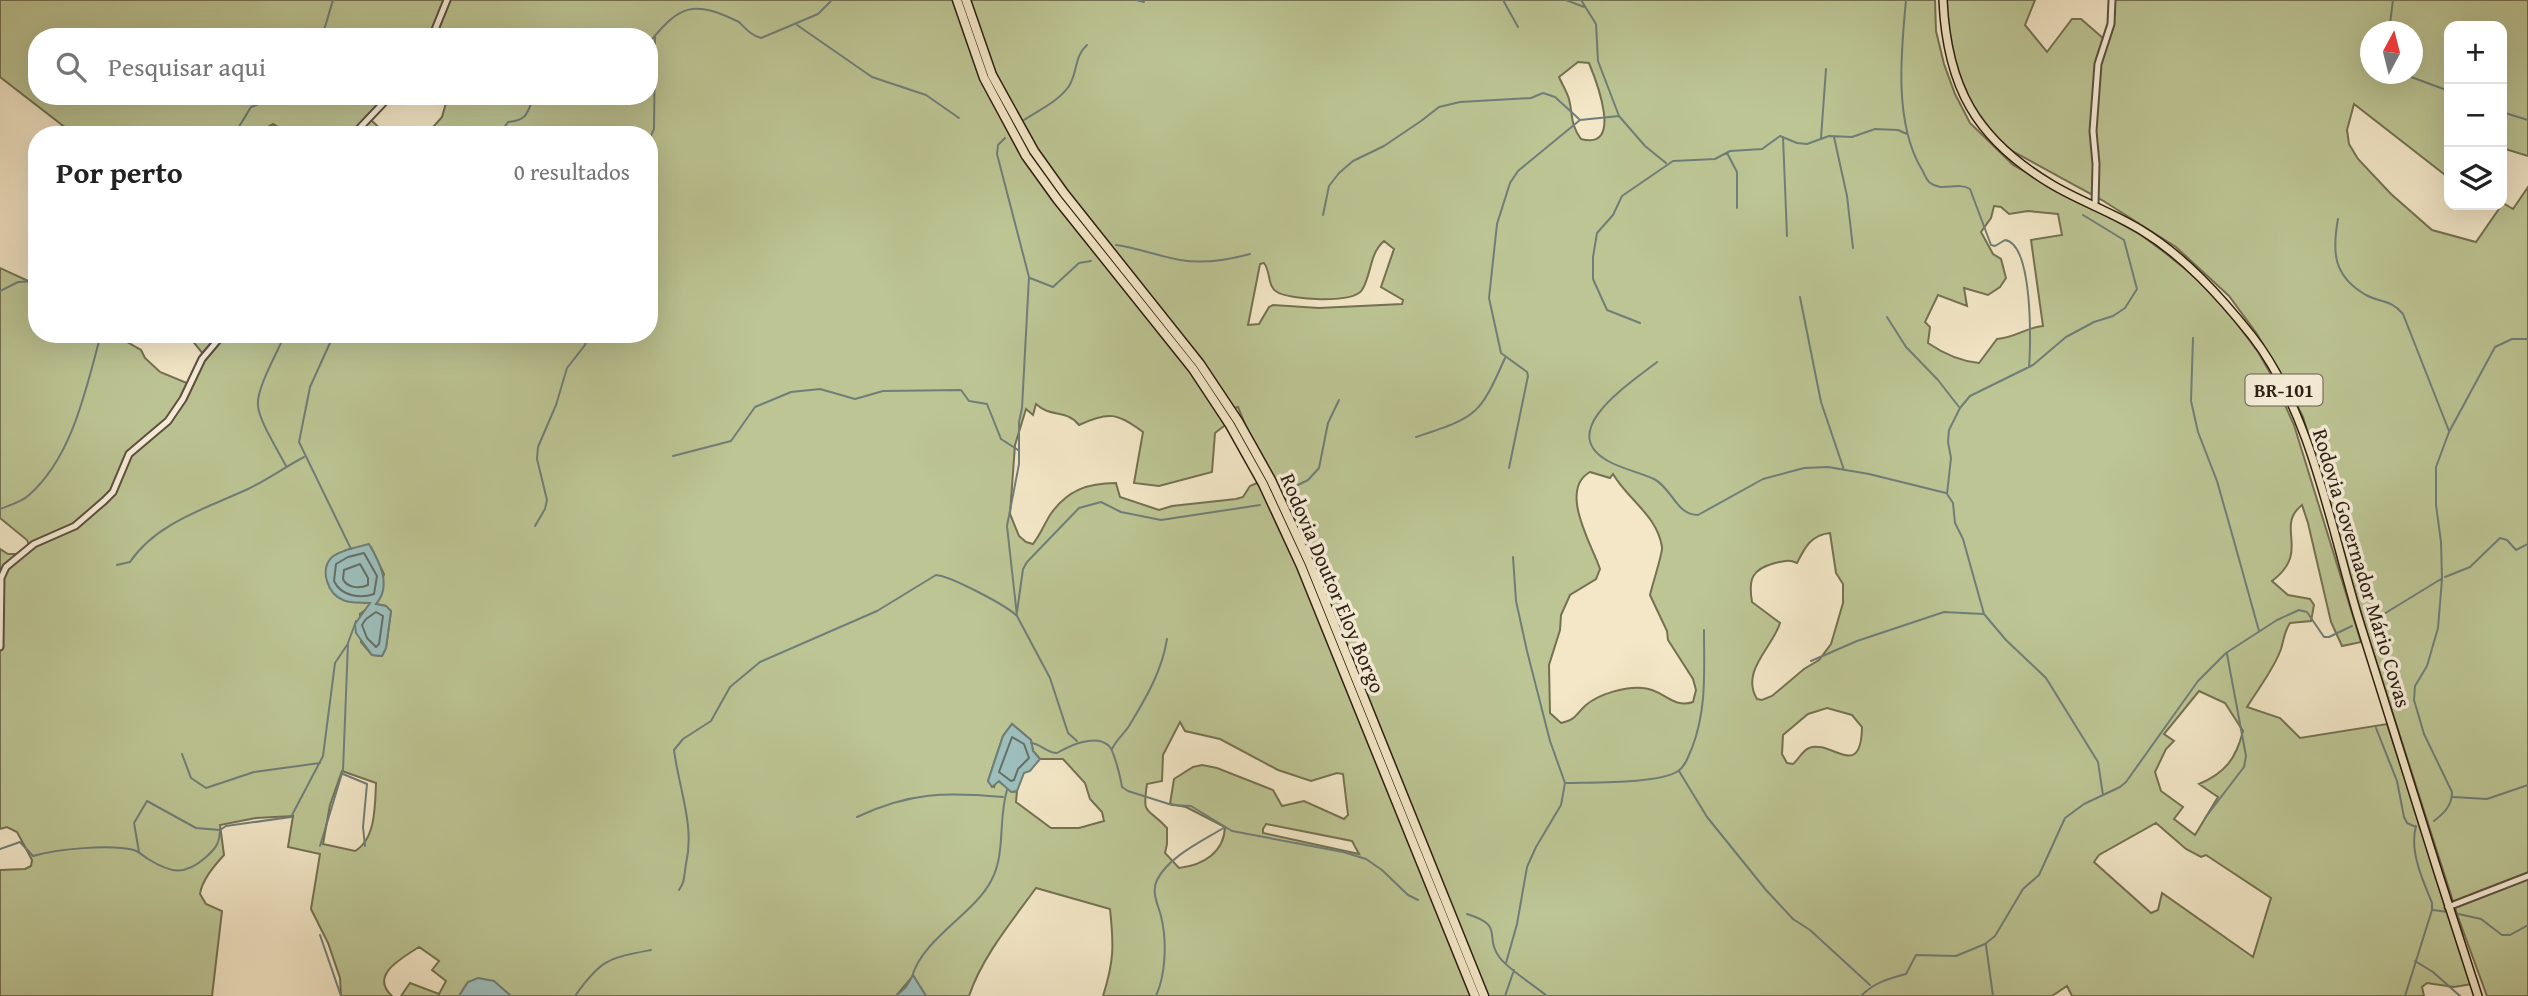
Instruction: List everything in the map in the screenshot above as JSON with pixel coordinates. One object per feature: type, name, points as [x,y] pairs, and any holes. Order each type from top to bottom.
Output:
[{"type":"highway","name":"Rodovia Doutor Eloy Borgo","points":[[957,0],[984,78],[1026,156],[1192,369],[1230,425],[1264,484],[1301,566],[1475,996]]},
{"type":"highway","name":"Rodovia Doutor Eloy Borgo","points":[[966,0],[992,75],[1034,151],[1064,193],[1200,364],[1238,421],[1271,480],[1310,562],[1484,996]]},
{"type":"main road","name":"Rodovia Governador Mário Covas","points":[[1943,0],[1952,61],[1965,102],[1995,143],[2053,186],[2142,231],[2178,257],[2210,288],[2253,338],[2285,392],[2295,412],[2317,478],[2448,907],[2478,996]]},
{"type":"main road","points":[[2468,965],[2483,996]]},
{"type":"street","points":[[436,28],[447,0]]},
{"type":"street","points":[[2095,205],[2093,122],[2098,64],[2111,24],[2112,0]]},
{"type":"street","points":[[362,126],[381,105]]},
{"type":"street","points":[[0,647],[0,584],[6,567],[34,544],[75,526],[104,501],[117,483],[129,454],[168,421],[183,399],[202,359],[215,343]]},
{"type":"street","points":[[2448,907],[2528,876]]},
{"type":"green space","points":[[0,0],[1935,0],[1936,31],[1944,64],[1970,123],[2013,165],[2141,235],[2198,279],[2226,309],[2258,352],[2273,378],[2294,425],[2361,642],[2342,646],[2331,622],[2302,505],[2294,513],[2291,522],[2290,560],[2272,581],[2288,595],[2310,599],[2314,605],[2311,621],[2290,623],[2274,664],[2247,707],[2280,718],[2300,738],[2387,724],[2472,984],[2454,987],[2427,983],[2422,987],[2424,996],[2072,996],[2067,986],[2052,996],[1103,996],[1112,953],[1110,909],[1036,888],[990,953],[969,996],[926,996],[913,976],[896,996],[511,996],[468,982],[459,996],[401,996],[410,983],[439,994],[446,981],[432,970],[439,961],[419,947],[397,962],[386,974],[384,981],[392,996],[341,996],[340,978],[328,943],[311,909],[320,854],[288,847],[293,816],[256,818],[220,825],[224,855],[206,878],[200,894],[206,904],[222,911],[212,996],[0,996],[0,870],[25,869],[31,866],[32,860],[17,832],[7,827],[0,829],[0,549],[8,554],[23,554],[29,545],[27,540],[0,518],[0,268],[28,281],[28,343],[129,343],[141,350],[145,358],[160,372],[189,384],[204,355],[194,343],[658,343],[658,126],[434,126],[442,117],[445,105],[658,105],[658,28],[28,28],[28,99],[0,77]],"holes":[[[1578,62],[1589,63],[1604,112],[1601,135],[1594,140],[1581,139],[1577,134],[1569,99],[1559,77]],[[1994,206],[2001,207],[2009,214],[2028,211],[2058,214],[2062,235],[2031,240],[2043,326],[1997,339],[1979,363],[1958,359],[1928,343],[1930,327],[1925,322],[1938,295],[1967,306],[1964,288],[1988,295],[2000,287],[2006,278],[2001,259],[1993,254],[1981,232],[1991,218]],[[1384,241],[1394,249],[1381,287],[1403,300],[1402,304],[1319,308],[1273,305],[1259,324],[1248,325],[1260,264],[1264,263],[1272,286],[1277,292],[1307,299],[1334,299],[1362,290],[1379,246]],[[1036,404],[1047,411],[1069,417],[1079,425],[1106,416],[1126,421],[1143,432],[1134,483],[1159,486],[1212,472],[1215,433],[1228,423],[1231,409],[1238,407],[1253,444],[1257,483],[1250,486],[1243,497],[1236,499],[1172,506],[1159,510],[1120,497],[1116,483],[1096,484],[1064,499],[1050,515],[1033,544],[1026,542],[1019,536],[1010,514],[1015,445],[1026,409],[1033,415]],[[1590,472],[1610,478],[1613,474],[1654,526],[1662,550],[1650,595],[1667,631],[1668,640],[1693,679],[1696,690],[1693,702],[1679,703],[1650,689],[1629,688],[1598,697],[1573,718],[1561,723],[1550,713],[1549,665],[1560,630],[1561,615],[1570,595],[1596,579],[1600,569],[1580,518],[1577,491],[1581,480]],[[1830,533],[1836,573],[1843,584],[1843,603],[1831,644],[1819,660],[1772,696],[1757,699],[1752,679],[1755,669],[1780,623],[1752,602],[1751,581],[1753,576],[1767,565],[1786,561],[1797,563],[1806,547],[1818,536]],[[371,547],[384,574],[376,604],[386,606],[391,611],[386,648],[382,656],[372,655],[361,642],[360,614],[370,603],[365,603],[327,575],[330,561],[346,550]],[[2199,691],[2225,703],[2243,731],[2237,750],[2228,764],[2216,775],[2199,784],[2218,797],[2195,835],[2174,819],[2183,807],[2161,791],[2155,772],[2166,749],[2174,741],[2164,734]],[[1827,708],[1852,715],[1862,727],[1860,743],[1856,752],[1851,755],[1818,747],[1809,748],[1793,764],[1787,763],[1782,754],[1783,735],[1808,714]],[[1180,722],[1185,731],[1220,739],[1278,770],[1311,781],[1337,773],[1343,774],[1348,815],[1344,819],[1304,801],[1282,806],[1273,790],[1217,768],[1202,765],[1193,767],[1174,779],[1170,804],[1186,807],[1225,827],[1224,836],[1211,856],[1197,864],[1179,868],[1165,853],[1167,828],[1148,810],[1145,802],[1147,784],[1162,781],[1163,755]],[[1012,724],[1031,740],[1033,751],[1040,759],[1063,759],[1085,783],[1090,799],[1102,812],[1104,821],[1079,828],[1051,828],[1016,802],[1017,791],[1013,792],[998,781],[994,787],[988,781],[1003,736]],[[342,771],[376,783],[371,830],[362,846],[355,851],[323,844],[330,805]],[[2156,823],[2186,849],[2201,857],[2206,855],[2271,898],[2253,957],[2162,893],[2158,910],[2151,913],[2094,862],[2099,855]],[[1266,824],[1352,841],[1359,854],[1263,833]]]},
{"type":"green space","points":[[1945,0],[2035,0],[2025,25],[2047,52],[2072,19],[2081,19],[2104,39],[2114,0],[2528,0],[2528,156],[2507,150],[2507,21],[2444,21],[2444,174],[2354,104],[2347,130],[2349,144],[2358,159],[2391,194],[2432,230],[2476,242],[2498,210],[2507,210],[2507,205],[2513,209],[2528,187],[2528,996],[2487,996],[2458,917],[2367,633],[2303,417],[2257,334],[2229,296],[2176,247],[2102,200],[2012,151],[1998,140],[1973,112],[1947,48]]},
{"type":"green space","points":[[36,105],[384,105],[371,120],[377,126],[63,126]]},
{"type":"water","points":[[369,544],[384,582],[381,597],[376,604],[386,606],[391,611],[386,648],[382,656],[372,655],[356,633],[355,624],[370,603],[350,602],[338,597],[333,593],[326,575],[328,562],[332,557]]},
{"type":"water","points":[[1012,724],[1031,740],[1033,751],[1040,759],[1030,771],[1024,773],[1017,791],[1011,792],[999,781],[992,787],[988,781],[1003,736]]},
{"type":"water","points":[[913,975],[926,996],[896,996],[906,987]]},
{"type":"water","points":[[478,978],[494,981],[511,996],[459,996],[468,982]]},
{"type":"waterway","points":[[325,28],[333,0]]},
{"type":"waterway","points":[[658,32],[679,13],[699,9],[739,22],[761,38],[818,14],[832,0]]},
{"type":"waterway","points":[[1136,0],[1144,2]]},
{"type":"waterway","points":[[1503,0],[1518,27]]},
{"type":"waterway","points":[[1566,0],[1584,7]]},
{"type":"waterway","points":[[1581,0],[1596,24],[1598,61],[1619,116],[1645,146],[1666,163]]},
{"type":"waterway","points":[[1906,0],[1901,64],[1903,108],[1912,150],[1929,182],[1939,187],[1960,186],[1970,189],[1991,245],[1995,246],[2005,240],[2014,246],[2021,258],[2028,296],[2029,367]]},
{"type":"waterway","points":[[2390,21],[2393,0]]},
{"type":"waterway","points":[[797,25],[872,77],[926,95],[959,118]]},
{"type":"waterway","points":[[1024,120],[1065,91],[1072,81],[1080,54],[1087,45]]},
{"type":"waterway","points":[[1821,138],[1826,69]]},
{"type":"waterway","points":[[2423,81],[2444,89]]},
{"type":"waterway","points":[[1323,215],[1329,186],[1339,173],[1353,161],[1384,146],[1439,107],[1460,102],[1531,98],[1543,93],[1555,97],[1579,119]]},
{"type":"waterway","points":[[239,126],[251,107],[256,105]]},
{"type":"waterway","points":[[505,126],[508,122],[526,115],[530,105]]},
{"type":"waterway","points":[[654,105],[654,126]]},
{"type":"waterway","points":[[2507,114],[2528,120]]},
{"type":"waterway","points":[[1509,468],[1528,376],[1527,372],[1501,353],[1489,298],[1497,224],[1510,183],[1518,171],[1580,120],[1619,116]]},
{"type":"waterway","points":[[1640,323],[1607,310],[1593,279],[1597,233],[1613,215],[1622,196],[1673,161],[1715,159],[1730,151],[1762,149],[1780,136],[1807,144],[1829,136],[1852,137],[1875,129],[1898,130],[1907,134]]},
{"type":"waterway","points":[[1783,137],[1787,236]]},
{"type":"waterway","points":[[1834,137],[1847,196],[1853,248]]},
{"type":"waterway","points":[[1005,138],[998,145],[997,154],[1029,277],[1019,422],[1019,464],[1007,526],[1017,616],[1050,678],[1068,733],[1077,741]]},
{"type":"waterway","points":[[1727,153],[1737,172],[1737,208]]},
{"type":"waterway","points":[[2083,215],[2124,240],[2137,289],[2125,308],[2113,316],[2094,322],[2066,337],[2033,365],[1970,396],[1960,408],[1949,430],[1951,458],[1947,494],[1953,503],[1955,523],[1963,539],[1984,614],[2006,640],[2046,678],[2098,762],[2103,795]]},
{"type":"waterway","points":[[2338,219],[2335,242],[2341,271],[2355,288],[2394,306],[2403,314],[2449,431]]},
{"type":"waterway","points":[[1116,245],[1198,262],[1250,254]]},
{"type":"waterway","points":[[1030,278],[1053,287],[1079,263],[1091,261]]},
{"type":"waterway","points":[[0,291],[18,282],[28,281]]},
{"type":"waterway","points":[[1800,297],[1821,402],[1844,470]]},
{"type":"waterway","points":[[1887,317],[1906,347],[1938,380],[1959,407]]},
{"type":"waterway","points":[[2193,338],[2191,401],[2198,432],[2217,481],[2259,631]]},
{"type":"waterway","points":[[2434,821],[2447,809],[2452,792],[2424,734],[2414,700],[2415,686],[2427,666],[2438,628],[2442,579],[2436,467],[2449,432],[2495,347],[2512,339],[2528,339]]},
{"type":"waterway","points":[[0,509],[26,497],[57,461],[76,420],[98,343]]},
{"type":"waterway","points":[[281,343],[264,380],[258,406],[286,466]]},
{"type":"waterway","points":[[330,343],[310,387],[299,442],[351,549]]},
{"type":"waterway","points":[[535,526],[547,500],[537,459],[538,447],[556,405],[567,368],[586,343]]},
{"type":"waterway","points":[[1416,437],[1452,425],[1473,412],[1489,392],[1505,358]]},
{"type":"waterway","points":[[1657,362],[1616,394],[1603,408],[1593,422],[1589,436],[1594,449],[1608,461],[1654,479],[1684,511],[1698,515],[1763,479],[1804,468],[1828,467],[1869,474],[1946,493]]},
{"type":"waterway","points":[[673,456],[731,441],[755,407],[791,392],[820,389],[855,399],[883,391],[961,390],[969,401],[987,404],[1001,439],[1018,450]]},
{"type":"waterway","points":[[1290,489],[1308,480],[1319,468],[1328,423],[1339,400]]},
{"type":"waterway","points":[[117,565],[130,562],[154,537],[183,518],[255,485],[304,457]]},
{"type":"waterway","points":[[1017,612],[1023,569],[1027,562],[1079,508],[1101,502],[1121,512],[1161,520],[1260,505]]},
{"type":"waterway","points":[[2445,577],[2470,567],[2500,538],[2507,540],[2516,550],[2528,544]]},
{"type":"waterway","points":[[1506,963],[1517,924],[1527,867],[1561,805],[1565,783],[1550,741],[1527,651],[1516,601],[1513,557]]},
{"type":"waterway","points":[[679,890],[684,878],[689,836],[674,750],[683,739],[711,721],[730,687],[760,662],[877,611],[936,575],[978,592],[1017,616]]},
{"type":"waterway","points":[[2379,617],[2441,579]]},
{"type":"waterway","points":[[1861,996],[1877,984],[1906,974],[1916,955],[1956,956],[1985,944],[1995,936],[2023,889],[2039,875],[2065,818],[2084,804],[2126,782],[2198,681],[2226,653],[2277,620],[2299,610],[2307,612],[2324,637],[2352,626]]},
{"type":"waterway","points":[[1811,661],[1857,641],[1944,612],[1983,614]]},
{"type":"waterway","points":[[320,846],[343,770],[348,643],[356,621]]},
{"type":"waterway","points":[[1565,783],[1624,782],[1656,778],[1669,775],[1683,766],[1692,748],[1700,719],[1704,690],[1704,630]]},
{"type":"waterway","points":[[1112,749],[1129,726],[1153,684],[1167,639]]},
{"type":"waterway","points":[[139,852],[134,823],[147,801],[196,828],[220,830],[226,826],[291,817],[323,756],[335,663],[347,645]]},
{"type":"waterway","points":[[2205,818],[2244,767],[2246,756],[2227,654]]},
{"type":"waterway","points":[[2376,728],[2397,781],[2404,817],[2407,823],[2416,827]]},
{"type":"waterway","points":[[1031,743],[1057,753],[1083,742],[1104,742],[1111,749],[1122,787],[1128,791],[1172,805],[1191,806],[1232,831],[1343,852],[1366,859],[1408,895],[1418,900]]},
{"type":"waterway","points":[[182,754],[191,778],[206,788],[254,772],[320,763]]},
{"type":"waterway","points":[[1679,771],[1707,817],[1766,890],[1793,919],[1810,930],[1870,985]]},
{"type":"waterway","points":[[343,774],[367,784],[363,827],[365,846]]},
{"type":"waterway","points":[[2453,797],[2487,799],[2528,785]]},
{"type":"waterway","points":[[912,977],[926,951],[973,905],[991,881],[999,859],[1007,790]]},
{"type":"waterway","points":[[857,817],[911,798],[964,794],[1003,797]]},
{"type":"waterway","points":[[2405,996],[2432,910],[2416,856],[2416,826]]},
{"type":"waterway","points":[[1156,996],[1164,967],[1165,946],[1155,894],[1157,880],[1162,871],[1178,856],[1225,827]]},
{"type":"waterway","points":[[0,849],[20,842],[33,856],[84,848],[124,848],[136,851],[171,870],[184,870],[197,864],[214,849],[220,831]]},
{"type":"waterway","points":[[2433,910],[2448,912]]},
{"type":"waterway","points":[[2454,913],[2481,919],[2502,935],[2510,935],[2528,925]]},
{"type":"waterway","points":[[1467,914],[1479,918],[1490,927],[1493,944],[1500,958],[1547,996]]},
{"type":"waterway","points":[[320,935],[341,996]]},
{"type":"waterway","points":[[1986,945],[1993,996]]},
{"type":"waterway","points":[[575,996],[592,974],[607,962],[651,950]]},
{"type":"waterway","points":[[2415,961],[2433,972],[2460,996]]},
{"type":"waterway","points":[[1505,996],[1514,970]]}]
